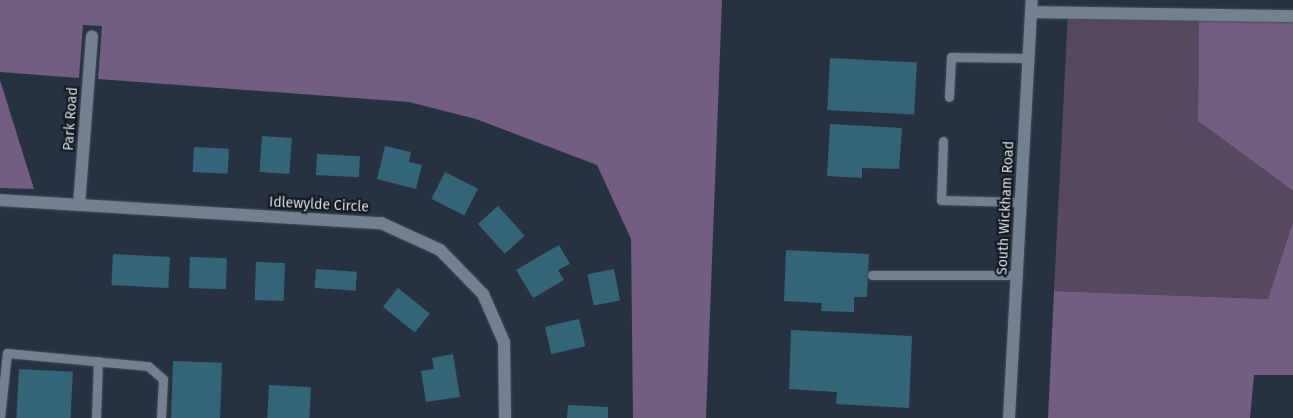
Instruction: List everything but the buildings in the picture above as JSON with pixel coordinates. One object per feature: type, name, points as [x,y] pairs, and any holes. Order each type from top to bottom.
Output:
[{"type":"street","points":[[1032,6],[1293,16]]},
{"type":"street","name":"South Wickham Road","points":[[1010,418],[1032,6]]},
{"type":"street","name":"Park Road","points":[[79,205],[92,36]]},
{"type":"street","name":"Idlewylde Circle","points":[[0,200],[381,223],[440,250],[483,294],[504,342],[505,418]]},
{"type":"lane","points":[[949,97],[951,57],[1029,58]]},
{"type":"lane","points":[[943,141],[941,200],[1021,202]]},
{"type":"lane","points":[[872,275],[1018,275]]},
{"type":"lane","points":[[0,418],[7,353],[148,366],[163,379],[161,418]]},
{"type":"lane","points":[[96,418],[98,361]]},
{"type":"shaded area","points":[[0,0],[722,0],[706,418],[633,418],[631,239],[597,165],[476,119],[409,102],[98,79],[102,26],[83,25],[79,78],[0,72]]},
{"type":"shaded area","points":[[1068,12],[1199,18],[1198,121],[1293,191],[1293,222],[1269,299],[1054,291]]},
{"type":"shaded area","points":[[1199,18],[1293,21],[1293,191],[1198,121]]},
{"type":"shaded area","points":[[0,80],[34,189],[0,188]]},
{"type":"shaded area","points":[[1293,222],[1293,375],[1254,375],[1250,418],[1048,418],[1054,291],[1268,299]]}]
